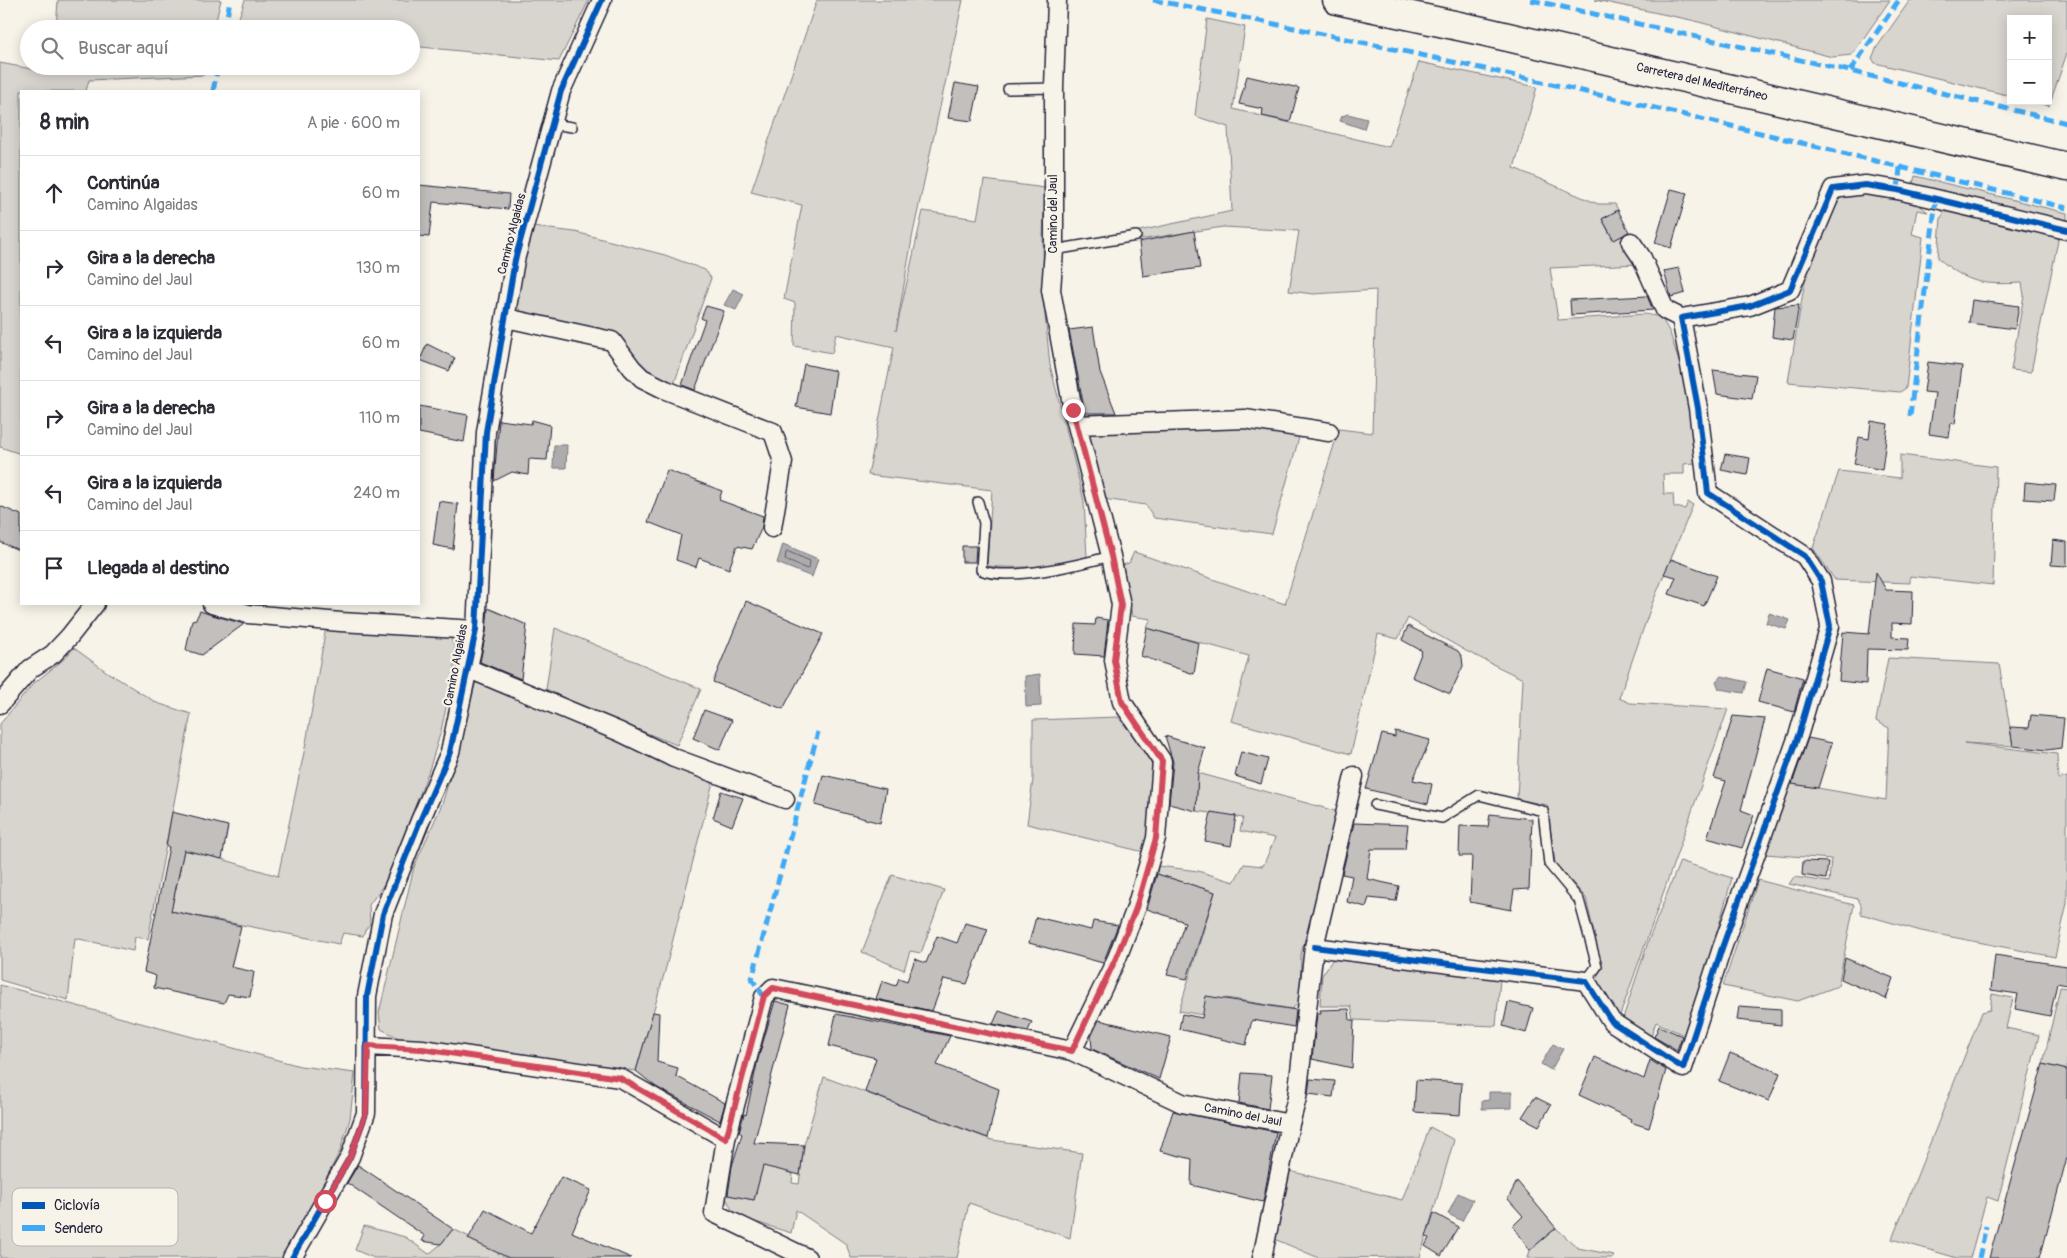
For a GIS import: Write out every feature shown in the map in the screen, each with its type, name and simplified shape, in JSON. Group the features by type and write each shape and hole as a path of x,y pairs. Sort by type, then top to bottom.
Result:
{"highway":[{"name":"Carretera del Mediterráneo","path":"1337,0 1482,31 2067,167"}],"street":[{"name":"Camino Algaidas","path":"292,1258 350,1157 366,1113 367,996 383,914 450,752 476,630 486,432 515,260 561,91 602,0"},
{"name":"Camino del Jaul","path":"1057,0 1052,290 1077,425 1111,556 1121,605 1114,660 1122,702 1162,761 1156,838 1136,908 1116,958 1072,1051"},
{"path":"1631,242 1642,258 1665,310 1681,318 1750,306 1790,290 1833,189 1865,185 1898,190 2067,230"},
{"path":"506,318 612,340 632,368 642,378 666,390 773,432 783,462 772,528"},
{"path":"1314,947 1586,981 1612,1022 1683,1068 1722,948 1800,733 1830,626 1821,581 1805,556 1708,493 1698,408 1681,318"},
{"path":"1077,425 1245,420 1329,432"},
{"path":"0,704 30,669 52,654 69,637 94,605"},
{"path":"216,605 248,614 476,630"},
{"path":"468,668 620,732 674,758 785,799"},
{"path":"1290,1124 1297,1098 1314,947 1354,776"},
{"name":"Camino del Jaul","path":"807,1258 714,1213 726,1139 764,996 773,988 1072,1051 1182,1104 1290,1124 1262,1258"},
{"path":"368,1046 422,1049 620,1078 726,1139"}],"lane":[{"path":"1008,89 1054,88"},
{"path":"552,124 572,127"},
{"path":"1054,250 1136,236"},
{"path":"978,502 984,523 981,570 987,573 1022,573 1075,566 1111,556"},
{"path":"1375,805 1442,818 1478,795 1543,811 1549,864 1579,900 1597,966 1586,981"}],"shaded area":[{"path":"58,0 221,0 216,20 57,20"},
{"path":"245,0 589,0 559,61 420,47 420,20 238,20"},
{"path":"817,0 963,0 913,233 896,331 923,211 977,219 984,180 1045,188 1043,236 1044,305 1050,365 1084,501 1087,557 1063,563 1037,566 987,566 992,490 868,475 894,347 836,334 832,353 794,346 795,303 784,299 802,205 751,192"},
{"path":"1595,0 1890,0 1852,55 1832,57 1691,20"},
{"path":"1910,0 2067,0 2067,53 2052,97 2052,15 2007,15 2007,95 1875,63 1872,58 1877,47"},
{"path":"1207,19 1245,27 1233,109 1389,147 1419,62 1537,87 1514,168 1598,204 1615,204 1618,210 1602,219 1613,240 1622,236 1640,264 1550,268 1558,320 1645,314 1661,317 1670,333 1689,394 1695,463 1684,464 1684,474 1663,474 1664,494 1673,494 1674,507 1685,509 1688,502 1693,505 1652,604 1619,698 1630,703 1728,709 1618,1021 1594,980 1602,969 1586,898 1555,863 1547,805 1517,799 1523,679 1466,651 1408,618 1398,639 1378,634 1351,754 1231,721 1249,656 1147,628 1151,619 1132,616 1123,565 1129,563 1134,552 1285,604 1339,429 1372,433 1376,290 1314,294 1289,291 1299,231 1223,227 1138,240 1139,231 1232,211 1228,127 1195,116"},
{"path":"0,63 20,67 20,75 204,75 89,80 86,90 20,90 20,454 0,447"},
{"path":"1915,176 2067,213 2067,224 1912,188"},
{"path":"1868,191 1918,204 1928,212 1917,210 1912,234 1923,237 1906,388 1900,392 1788,382 1805,280 1822,227 1836,200 1847,194"},
{"path":"1946,209 2059,236 2031,372 2011,370 2024,295 2022,283 1997,284 1977,281 1958,273 1938,258 1941,218"},
{"path":"533,227 575,232 665,255 705,270 711,278 673,387 646,374 626,346 535,318 520,311 514,299"},
{"path":"1240,426 1300,434 1272,534 1154,518 1146,505 1103,499 1083,430"},
{"path":"1900,455 1996,467 1993,585 1910,576 1910,583 1835,580 1813,548 1839,471 1900,478"},
{"path":"326,627 450,637 455,648 454,670 441,731 429,770 387,880 369,905 370,924 363,936 343,933 339,944 171,911 184,850 278,876 306,743"},
{"path":"555,628 701,689 677,745 588,710 546,689"},
{"path":"74,648 107,672 157,703 191,714 148,939 135,937 133,951 75,938 68,1000 0,980 0,724 33,684 64,659"},
{"path":"1888,658 1999,664 2013,746 1964,743 2057,754 2058,779 2067,777 2067,903 2055,957 1921,931 1861,914 1861,905 1858,899 1789,884 1794,877 1829,882 1831,859 1765,854 1789,783 1886,800 1889,728 1876,721"},
{"path":"477,677 713,782 665,971 636,1071 403,1040 381,1029 379,1013 414,867 442,804 461,741"},
{"path":"1118,717 1138,742 1153,768 1155,780 1154,804 1144,852 1027,824 1033,779 1033,720"},
{"path":"1198,773 1339,812 1301,954 1300,1001 1292,1009 1226,998 1203,1015 1179,1011 1215,892 1157,874 1158,866 1198,871 1234,882 1244,864 1263,866 1275,838 1240,831 1243,818 1196,811"},
{"path":"1680,861 1732,878 1688,1037 1656,1022 1650,1039 1621,1024 1649,939"},
{"path":"892,875 944,890 921,953 910,951 904,970 862,952"},
{"path":"1758,880 1854,905 1838,986 1798,1001 1723,986"},
{"path":"1359,957 1500,979 1496,1026 1354,1020 1351,1006 1320,1006 1322,975 1333,959"},
{"path":"0,985 300,1066 355,1073 350,1119 340,1151 285,1258 0,1258"},
{"path":"2060,987 2067,988 2067,1070 2043,1064"},
{"path":"1992,994 2013,998 2006,1028 2039,1035 1998,1201 1987,1197 1970,1258 1957,1258 1892,1239 1982,1012 1990,1010"},
{"path":"824,1077 992,1140 1082,1153 1070,1238 969,1203 957,1258 851,1258 846,1244 796,1210 791,1233 746,1219 733,1212 724,1194 754,1200 768,1144 785,1171 793,1174 792,1183 799,1184 804,1145"},
{"path":"1430,1127 1454,1140 1420,1257 1319,1258 1272,1238 1282,1193 1290,1171 1402,1200"},
{"path":"364,1226 405,1237 429,1254 441,1244 453,1229 513,1258 374,1258 355,1250"},
{"path":"1556,1228 1578,1248 1614,1255 1613,1258 1528,1258 1530,1250"}],"water":[{"path":"1348,114 1367,119 1364,129 1340,121 1342,116"},
{"path":"733,289 744,294 736,310 724,305"},
{"path":"554,445 567,445 566,468 553,468"},
{"path":"783,544 818,559 812,577 777,563"},
{"path":"1769,613 1790,620 1786,629 1766,623"},
{"path":"1040,674 1041,706 1026,707 1025,676"},
{"path":"1722,676 1747,682 1744,693 1719,689 1716,681"},
{"path":"1553,1044 1563,1049 1551,1070 1541,1064"},
{"path":"1489,1092 1512,1092 1512,1108 1482,1109 1482,1101 1489,1100"},
{"path":"1458,1193 1473,1200 1462,1221 1448,1214"}],"building":[{"path":"1247,76 1299,88 1290,122 1262,116 1263,109 1239,104"},
{"path":"955,83 979,87 972,121 948,118"},
{"path":"420,185 509,194 508,209 433,202 429,237 420,236"},
{"path":"1671,189 1687,193 1671,248 1655,243"},
{"path":"1618,210 1629,232 1614,240 1602,219"},
{"path":"1194,231 1200,268 1143,276 1139,242"},
{"path":"1679,268 1685,293 1671,297 1664,271"},
{"path":"1647,296 1653,310 1571,315 1570,300"},
{"path":"1972,300 2019,306 2015,329 1969,323"},
{"path":"1799,305 1793,340 1772,337 1775,307"},
{"path":"706,306 724,311 695,390 682,385 705,320 701,318"},
{"path":"1093,327 1100,372 1116,413 1085,413 1069,330"},
{"path":"427,344 455,358 449,371 420,360"},
{"path":"1928,362 1962,366 1955,424 1951,423 1949,437 1929,434 1935,393 1924,392"},
{"path":"804,364 836,371 830,413 796,407"},
{"path":"1713,370 1756,375 1752,399 1717,394"},
{"path":"420,406 468,415 464,442 420,433"},
{"path":"499,420 531,424 532,420 550,425 547,460 529,459 528,475 512,472 494,481"},
{"path":"1871,421 1888,424 1882,470 1854,464 1859,437 1869,439"},
{"path":"1725,454 1750,458 1747,475 1721,470"},
{"path":"667,470 722,491 719,500 763,516 762,527 752,549 737,546 729,569 699,558 696,567 676,560 681,535 648,522"},
{"path":"2025,482 2056,485 2054,501 2024,499"},
{"path":"439,501 458,504 453,549 433,545"},
{"path":"0,506 20,515 20,551 0,542"},
{"path":"2053,540 2067,542 2067,566 2051,565"},
{"path":"962,546 976,546 975,562 962,562"},
{"path":"1671,559 1717,576 1704,606 1669,594 1676,577 1664,574"},
{"path":"1876,572 1886,590 1913,591 1912,624 1892,623 1892,637 1909,638 1908,650 1867,649 1866,684 1839,681 1843,632 1869,634"},
{"path":"746,601 823,634 783,709 713,682"},
{"path":"488,608 527,625 521,679 480,662 486,632"},
{"path":"200,611 244,624 202,655 186,650 192,620 196,619"},
{"path":"1096,618 1108,620 1104,656 1075,654 1076,624 1095,625"},
{"path":"1408,626 1458,651 1462,657 1463,666 1450,694 1412,677 1422,651 1402,640"},
{"path":"1147,628 1199,643 1194,674 1141,656"},
{"path":"1767,668 1803,678 1794,712 1758,702"},
{"path":"704,710 732,720 720,750 693,738"},
{"path":"2031,715 2064,718 2061,748 2047,750 2013,746 2010,727 2029,728"},
{"path":"1733,716 1765,719 1741,810 1754,815 1742,848 1707,838 1726,781 1714,778"},
{"path":"1395,731 1430,740 1413,780 1432,784 1428,804 1366,789 1382,734 1395,737"},
{"path":"1165,736 1205,748 1198,773 1196,811 1169,804 1173,762"},
{"path":"1808,738 1832,743 1818,788 1792,784"},
{"path":"1241,752 1268,759 1261,784 1235,776"},
{"path":"823,775 886,789 880,823 815,805"},
{"path":"721,791 743,798 732,826 713,818"},
{"path":"172,812 228,826 222,859 184,850 171,911 241,926 231,967 254,972 250,997 228,994 224,1003 154,988 156,976 144,972 169,847 166,846"},
{"path":"1211,812 1236,816 1231,846 1205,841"},
{"path":"1490,814 1532,819 1529,889 1514,890 1511,910 1470,902 1472,856 1459,856 1460,826 1488,827"},
{"path":"1354,823 1408,825 1405,849 1371,849 1367,879 1399,886 1396,901 1369,898 1366,907 1347,902 1352,876 1342,874"},
{"path":"1803,861 1828,862 1826,879 1802,875"},
{"path":"1157,874 1215,892 1187,979 1167,975 1185,922 1147,909"},
{"path":"1036,917 1091,930 1093,921 1118,925 1103,963 1029,943"},
{"path":"965,923 988,929 967,984 944,979 932,1011 876,999 882,981 896,986 899,978 907,981 915,959 926,963 937,936 957,943"},
{"path":"1995,955 2067,966 2067,985 2057,983 2050,1016 2015,1009 2018,994 1991,990"},
{"path":"1845,958 1893,978 1886,999 1841,979"},
{"path":"1206,996 1296,1010 1294,1027 1252,1020 1246,1045 1179,1029 1182,1014 1202,1018"},
{"path":"775,1001 790,1005 754,1143 804,1145 800,1175 763,1166 754,1200 728,1195 732,1166 742,1134 739,1132 744,1114 746,1115 758,1059"},
{"path":"1508,1002 1533,1008 1526,1033 1503,1026"},
{"path":"1739,1006 1781,1009 1781,1025 1737,1020"},
{"path":"1349,1009 1350,1020 1354,1020 1352,1068 1312,1059 1317,1014 1321,1014 1320,1010"},
{"path":"999,1011 1032,1022 1028,1031 993,1024"},
{"path":"653,1012 659,1013 657,1062 678,1068 676,1076 725,1103 720,1121 656,1087 636,1071"},
{"path":"836,1014 950,1036 937,1065 999,1089 988,1138 865,1092 876,1058 829,1046"},
{"path":"1099,1020 1171,1037 1159,1079 1092,1049 1091,1037"},
{"path":"1659,1026 1682,1036 1677,1050 1654,1037"},
{"path":"1730,1053 1780,1073 1769,1101 1719,1081"},
{"path":"1595,1057 1644,1079 1650,1060 1666,1070 1649,1128 1630,1122 1631,1119 1579,1095"},
{"path":"2043,1064 2067,1070 2067,1157 2040,1258 1989,1258"},
{"path":"1242,1073 1272,1075 1268,1109 1239,1103"},
{"path":"1310,1079 1335,1081 1333,1097 1308,1094"},
{"path":"1416,1080 1462,1083 1460,1115 1414,1112"},
{"path":"1535,1097 1551,1105 1539,1126 1522,1117"},
{"path":"1173,1111 1276,1132 1263,1202 1191,1185 1192,1159 1160,1151"},
{"path":"358,1165 453,1229 441,1244 422,1241 425,1236 347,1183"},
{"path":"561,1177 591,1190 572,1232 631,1258 509,1258 468,1239 485,1209 531,1233"},
{"path":"1517,1181 1556,1228 1530,1250 1513,1226 1523,1216 1508,1199"},
{"path":"1434,1213 1459,1227 1441,1256 1425,1246 1429,1238 1426,1237"}],"marked path":[{"path":"227,20 230,0"},
{"path":"1153,0 1247,18 1528,79 1900,167 1898,190"},
{"path":"1531,0 1850,71 2067,123"},
{"path":"1850,71 1899,0"},
{"path":"213,90 216,75"},
{"path":"1900,167 2067,208"},
{"path":"1910,416 1936,199"},
{"path":"764,997 752,979 818,732"},
{"path":"1979,1258 1986,1226"}],"cycle path":[{"path":"292,1258 350,1157 366,1113 367,996 383,914 450,752 476,630 486,432 515,260 561,91 602,0"},
{"path":"1314,947 1586,981 1612,1022 1683,1068 1722,948 1799,733 1830,626 1821,581 1805,556 1708,493 1698,408 1681,318 1750,306 1790,290 1833,189 1865,185 1898,190 2067,230"}],"route":[{"path":"325,1201 350,1157 366,1113 368,1046 422,1049 620,1078 726,1139 764,996 773,988 1072,1051 1116,958 1136,908 1156,838 1162,761 1122,702 1114,660 1121,605 1111,556 1073,410"}]}
